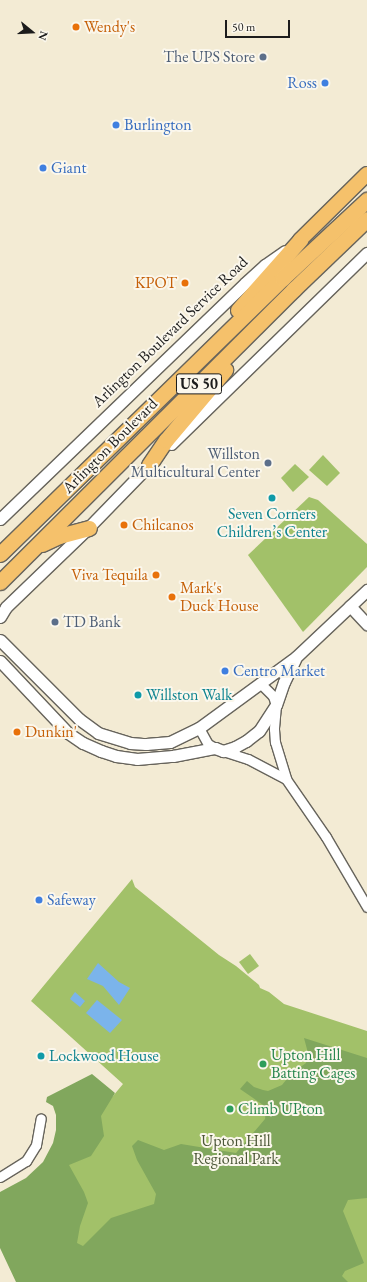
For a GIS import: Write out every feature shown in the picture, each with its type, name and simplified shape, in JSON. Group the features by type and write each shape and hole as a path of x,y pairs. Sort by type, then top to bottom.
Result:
{"highway":[{"name":"Arlington Boulevard","path":"0,554 180,377 367,200"},
{"name":"Arlington Boulevard","path":"0,582 294,289 365,221"},
{"path":"180,377 255,289 300,240"},
{"path":"149,465 166,440 294,289"},
{"path":"37,546 59,536 89,528"}],"main road":[{"name":"Arlington Boulevard Service Road","path":"300,240 367,174"}],"street":[{"name":"Arlington Boulevard Service Road","path":"0,519 265,264 300,240"},
{"path":"0,617 6,607 89,528 149,465 367,253"},
{"path":"0,640 79,719 98,733 121,741 146,744 170,742 199,728 296,657 367,590"},
{"path":"350,606 367,624"},
{"path":"0,661 68,732 92,748 116,756 137,759 173,756 235,747 259,731 276,705 284,682 296,657"},
{"path":"261,684 273,696 276,705 274,729 275,742 286,779 326,837 367,907"},
{"path":"199,728 208,744 248,759 286,779"},
{"path":"0,1177 26,1161 36,1145 41,1118"}],"green space":[{"path":"323,455 340,473 327,486 309,470"},
{"path":"295,464 309,477 293,492 281,478"},
{"path":"309,497 318,500 367,544 367,567 303,632 248,555"},
{"name":"Upton Hill Regional Park","path":"132,879 135,887 219,955 236,966 259,985 260,988 269,992 284,1004 367,1031 367,1282 20,1282 0,1231 123,1084 31,1001"},
{"path":"250,954 259,966 248,974 239,962"},
{"path":"304,1038 367,1058 367,1198 348,1200 343,1211 364,1263 345,1271 342,1276 348,1282 16,1282 0,1248 0,1192 26,1178 43,1162 53,1143 56,1130 56,1115 53,1106 46,1102 47,1097 92,1074 115,1093 101,1116 104,1136 91,1156 69,1165 84,1192 88,1203 80,1226 77,1243 83,1246 111,1218 154,1204 156,1194 137,1160 132,1146 138,1140 164,1150 181,1144 236,1153 265,1119 266,1107 240,1089 247,1081 254,1087 268,1091 282,1085 291,1074 306,1063 308,1053"}],"water":[{"path":"98,963 119,982 130,988 119,1005 103,986 87,979"},
{"path":"75,992 85,1001 80,1007 70,999"},
{"path":"97,1000 122,1020 110,1033 86,1013"}],"place":[{"name":"Wendy's","path":"76,27"},
{"name":"The UPS Store","path":"263,57"},
{"name":"Ross","path":"325,83"},
{"name":"Burlington","path":"116,125"},
{"name":"Giant","path":"43,168"},
{"name":"KPOT","path":"185,283"},
{"name":"Willston Multicultural Center","path":"268,463"},
{"name":"Seven Corners Children’s Center","path":"272,498"},
{"name":"Chilcanos","path":"124,525"},
{"name":"Viva Tequila","path":"156,575"},
{"name":"Mark's Duck House","path":"172,597"},
{"name":"TD Bank","path":"55,622"},
{"name":"Centro Market","path":"225,671"},
{"name":"Willston Walk","path":"138,695"},
{"name":"Dunkin'","path":"17,732"},
{"name":"Safeway","path":"39,900"},
{"name":"Lockwood House","path":"41,1056"},
{"name":"Upton Hill Batting Cages","path":"263,1064"},
{"name":"Climb UPton","path":"230,1109"}]}
